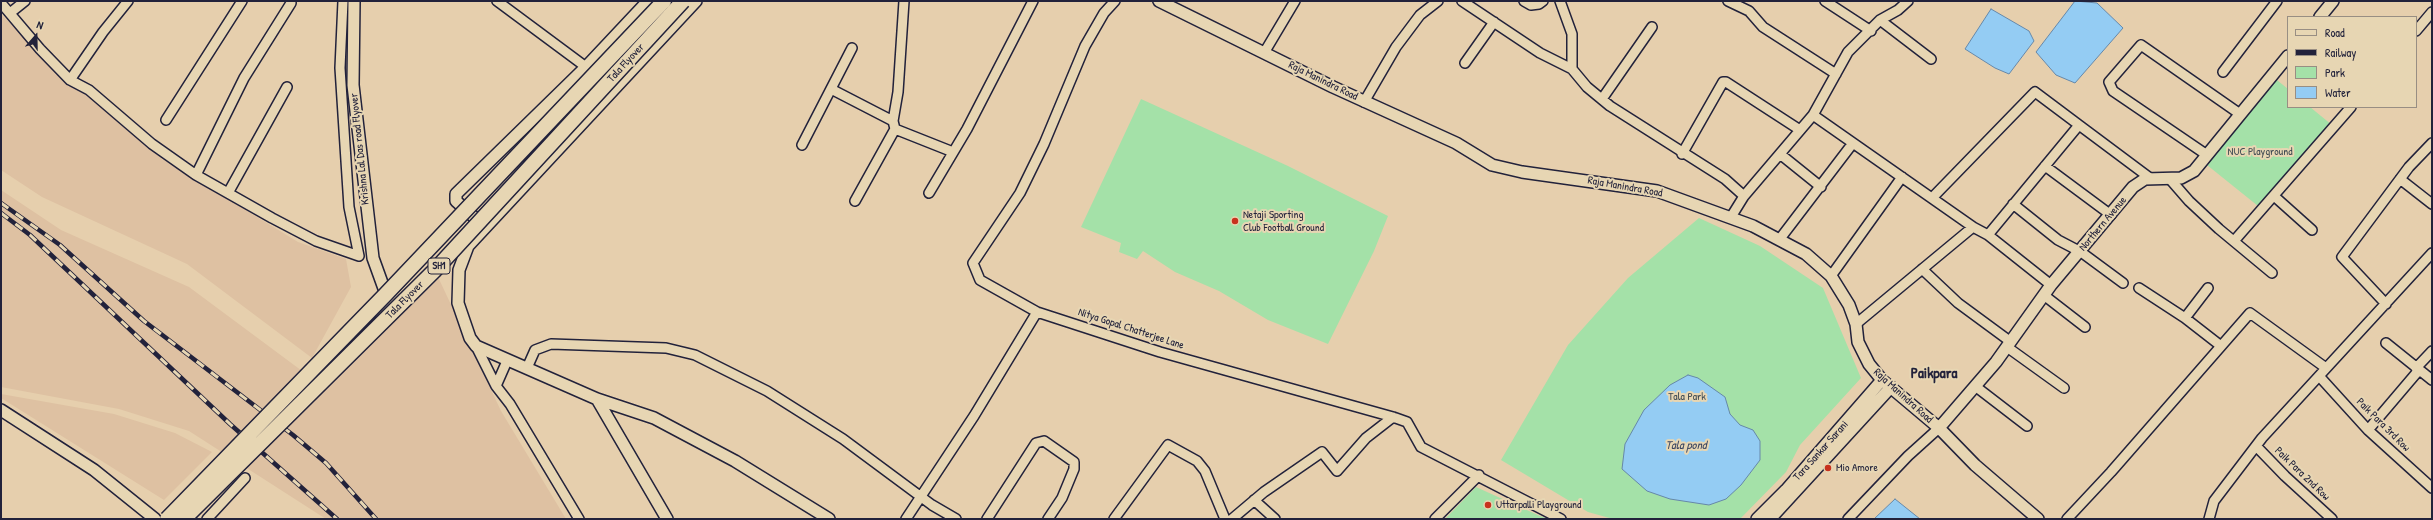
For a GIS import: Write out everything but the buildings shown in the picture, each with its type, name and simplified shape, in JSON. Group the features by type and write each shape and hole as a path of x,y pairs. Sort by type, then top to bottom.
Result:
{"main road":[{"name":"Tala Flyover","path":"167,519 386,294 664,1"},
{"name":"Tala Flyover","path":"184,519 434,271 683,1"}],"street":[{"path":"10,13 25,1"},
{"path":"70,80 103,32 128,1"},
{"path":"166,120 242,1"},
{"path":"1,3 40,49 70,80 89,90 152,144 196,175 316,241 359,256 349,208 341,75 343,1"},
{"name":"Krishna Lal Das road Flyover","path":"354,1 355,101 373,258 386,294"},
{"path":"497,1 586,67"},
{"path":"485,228 456,201 456,194 586,67 648,1"},
{"path":"579,519 510,404 496,386 476,346 470,338 458,303 459,270 468,246 696,1"},
{"path":"855,201 894,125 898,92 904,1"},
{"path":"929,193 954,152 1033,1"},
{"name":"Nitya Gopal Chatterjee Lane","path":"1115,1 1104,13 1085,46 1044,144 1020,193 973,263 980,280 1037,312 1160,352 1407,422 1421,447 1444,460 1479,475 1561,519"},
{"name":"Raja Manindra Road","path":"1159,1 1364,102 1456,143 1492,165 1522,172 1657,191 1731,217 1806,254 1831,276 1849,305 1856,324 1858,342 1869,364 1886,384 1939,428 1975,465 2038,519"},
{"path":"1264,53 1295,1"},
{"path":"1364,102 1396,47 1420,15 1438,1"},
{"path":"1462,1 1540,53 1572,69 1587,87 1602,99 1682,154 1725,179 1744,196"},
{"path":"1524,1 1531,5 1539,4 1543,1"},
{"path":"1560,1 1572,34 1572,69"},
{"path":"1728,1 1749,11 1763,27 1836,74"},
{"path":"1825,1 1871,31"},
{"path":"1731,217 1744,196 1813,115 1848,52 1871,31 1880,20 1898,10 1908,1"},
{"path":"2223,72 2277,1"},
{"path":"2321,16 2333,1"},
{"path":"196,175 244,78 291,3"},
{"path":"2417,30 2432,12"},
{"path":"1880,20 1932,59"},
{"path":"1465,63 1494,22"},
{"path":"1602,99 1652,27"},
{"path":"2207,155 2113,91 2109,82 2142,45 2240,114"},
{"path":"802,145 852,48"},
{"name":"Northern Avenue","path":"1939,428 2009,344 2045,296 2051,285 2081,252 2133,187 2150,178 2182,178 2194,171 2287,57"},
{"path":"1682,154 1723,82 1726,82 1800,130"},
{"path":"228,193 287,87"},
{"path":"831,89 894,125 954,152"},
{"path":"1932,198 2035,92 2150,178"},
{"path":"2234,241 2350,108"},
{"path":"1813,115 1973,227 1988,235 2051,285"},
{"path":"1988,235 2079,125"},
{"path":"1779,240 1821,187 1853,143"},
{"path":"2386,304 2342,257 2400,179 2432,143"},
{"path":"1780,154 1821,187"},
{"path":"2045,166 2110,215"},
{"path":"1831,276 1902,177"},
{"path":"2169,178 2189,201 2272,273"},
{"path":"2400,179 2432,204"},
{"path":"2274,196 2312,230"},
{"path":"2013,204 2058,240 2081,252 2123,283"},
{"path":"1856,324 1973,227"},
{"path":"2209,519 2214,501 2256,446 2432,253"},
{"path":"1922,269 1958,302 2064,388"},
{"path":"2138,288 2185,318 2221,346"},
{"path":"2185,318 2208,288"},
{"path":"2045,296 2085,327"},
{"path":"906,519 1037,312"},
{"path":"2067,519 2116,466 2250,314 2326,368"},
{"path":"2386,343 2432,380"},
{"path":"527,368 535,350 551,344 666,348 695,355 766,391 843,439 921,497 956,519"},
{"path":"476,346 507,361 527,368 597,399 654,418 736,461 829,519"},
{"path":"2368,430 2432,350"},
{"path":"496,386 507,361"},
{"name":"Paik Para 3rd Row","path":"2319,376 2368,430 2431,485"},
{"path":"1770,519 1886,384"},
{"name":"Tara Sankar Sarani","path":"1757,519 1886,384"},
{"path":"1975,386 2027,426"},
{"path":"597,399 667,519"},
{"path":"1,410 94,470 152,518"},
{"path":"1232,519 1254,500 1322,452 1337,471 1366,438 1393,417"},
{"path":"1848,519 1908,456 1939,428"},
{"path":"987,519 1036,443 1044,441 1074,462 1074,469 1062,498 1048,519"},
{"path":"1114,519 1168,445 1197,461 1205,471 1225,519"},
{"name":"Paik Para 2nd Row","path":"2256,446 2285,476 2332,519"},
{"path":"1435,519 1479,475"},
{"path":"207,519 245,478"},
{"path":"1254,500 1275,519"}],"shaded area":[{"path":"1,14 54,68 162,159 298,242 346,259 351,287 312,358 187,264 42,197 1,170"},
{"path":"1,190 61,230 189,287 325,388 438,277 501,411 566,519 326,519 189,431 119,409 1,387"},
{"path":"1,394 114,414 175,433 212,452 164,500 1,398"}],"green space":[{"name":"NUC Playground","path":"2272,76 2287,88 2287,108 2311,108 2332,125 2263,210 2202,161"},
{"name":"Netaji Sporting Club Football Ground","path":"1141,99 1288,166 1388,216 1374,251 1328,344 1268,320 1219,291 1175,272 1143,251 1137,259 1119,252 1121,243 1081,227"},
{"name":"Tala Park","path":"1699,218 1760,246 1823,288 1861,378 1800,445 1786,472 1740,519 1613,519 1588,512 1501,460 1568,345 1628,278"},
{"name":"Uttarpalli Playground","path":"1476,487 1540,516 1549,519 1445,519"}],"water":[{"path":"2075,1 2097,3 2123,28 2075,83 2056,75 2036,52"},
{"path":"1991,9 2029,31 2034,41 2009,74 1995,68 1965,49"},
{"name":"Tala pond","path":"1688,375 1698,378 1725,397 1730,414 1740,425 1753,430 1760,441 1760,460 1741,485 1726,499 1709,505 1670,499 1647,491 1622,469 1625,444 1644,410 1670,385"},
{"path":"1895,499 1920,519 1874,519"}],"railway":[{"path":"1,203 60,245 144,321 293,435 326,463 376,519"},
{"path":"1,213 30,235 230,424 337,519"}],"place":[{"name":"Netaji Sporting Club Football Ground","path":"1235,221"},
{"name":"Mio Amore","path":"1828,468"},
{"name":"Uttarpalli Playground","path":"1488,505"}],"district":[{"name":"Paikpara","path":"1934,374"}]}
